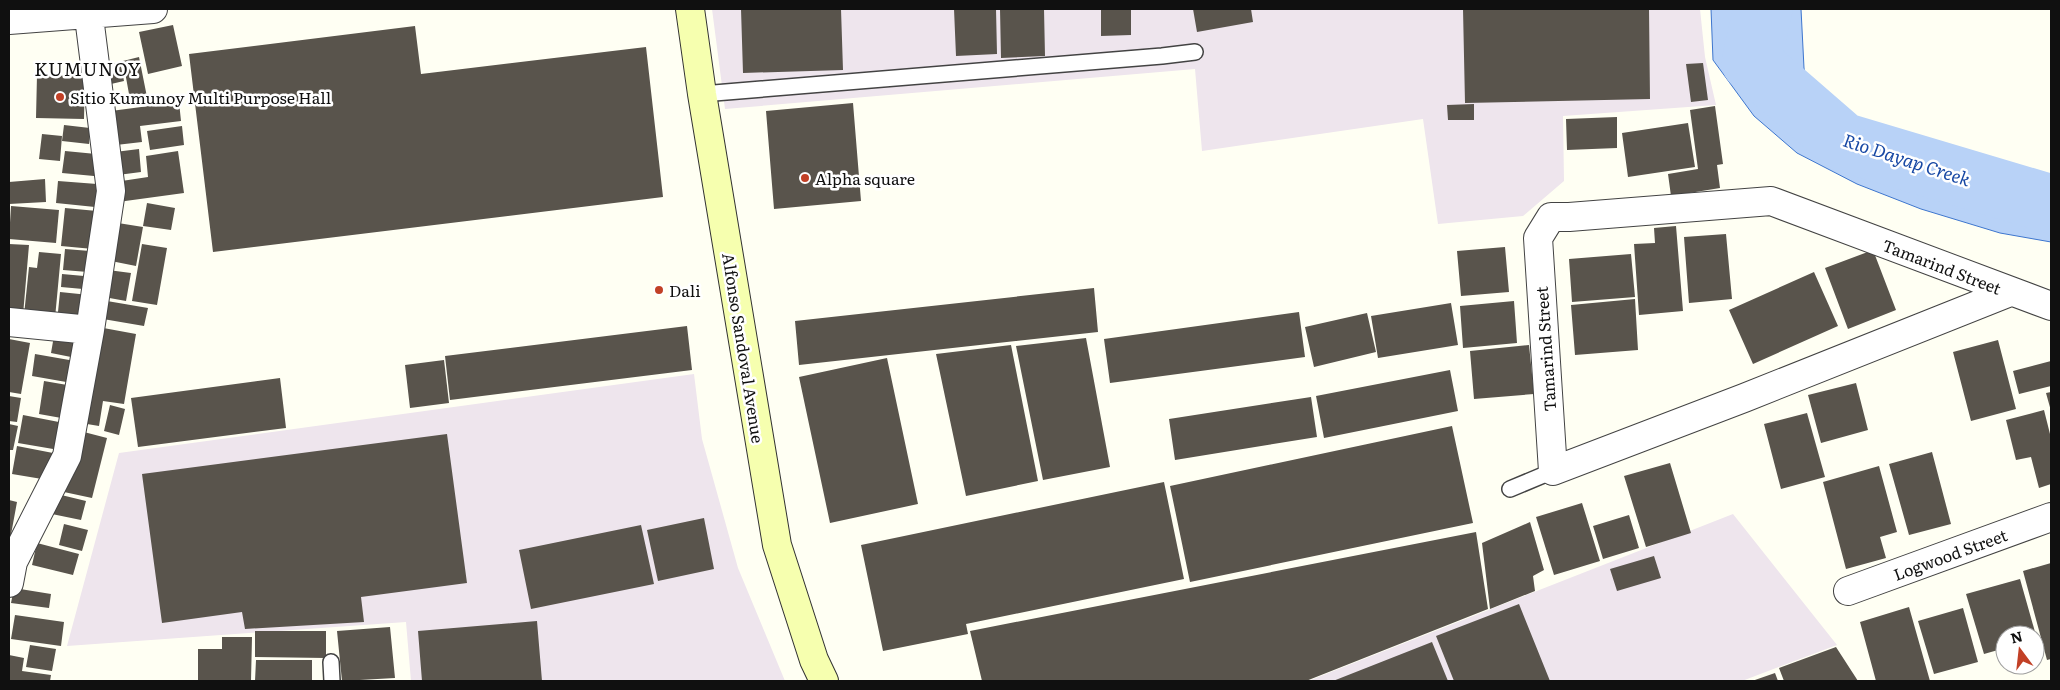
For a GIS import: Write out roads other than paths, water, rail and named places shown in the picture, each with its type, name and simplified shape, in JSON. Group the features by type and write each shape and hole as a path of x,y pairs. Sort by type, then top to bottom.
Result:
{"main road":[{"name":"Alfonso Sandoval Avenue","path":"690,9 702,94 777,545 814,660 824,681"}],"street":[{"path":"9,20 88,11 153,9"},
{"path":"9,583 13,562 68,456 90,330 111,191 88,11"},
{"name":"Tamarind Street","path":"2010,292 1744,398 1553,470 1538,238 1551,217 1771,202 2051,306"},
{"path":"9,322 90,330"},
{"name":"Logwood Street","path":"1848,592 2051,517"}],"lane":[{"path":"702,94 1195,52"},
{"path":"1510,489 1553,470"},
{"path":"331,662 332,681"}],"water":[{"path":"1711,9 1801,9 1804,68 1809,105 1843,142 1897,172 1953,192 2051,213 2051,242 2000,233 1921,209 1857,184 1797,153 1754,116 1713,60"}],"waterway":[{"name":"Rio Dayap Creek","path":"1763,9 1751,62 1843,142 2051,204"}],"place":[{"name":"Sitio Kumunoy Multi Purpose Hall","path":"60,97"},
{"name":"Alpha square","path":"805,178"},
{"name":"Dali","path":"659,290"}],"district":[{"name":"KUMUNOY","path":"88,68"}]}
